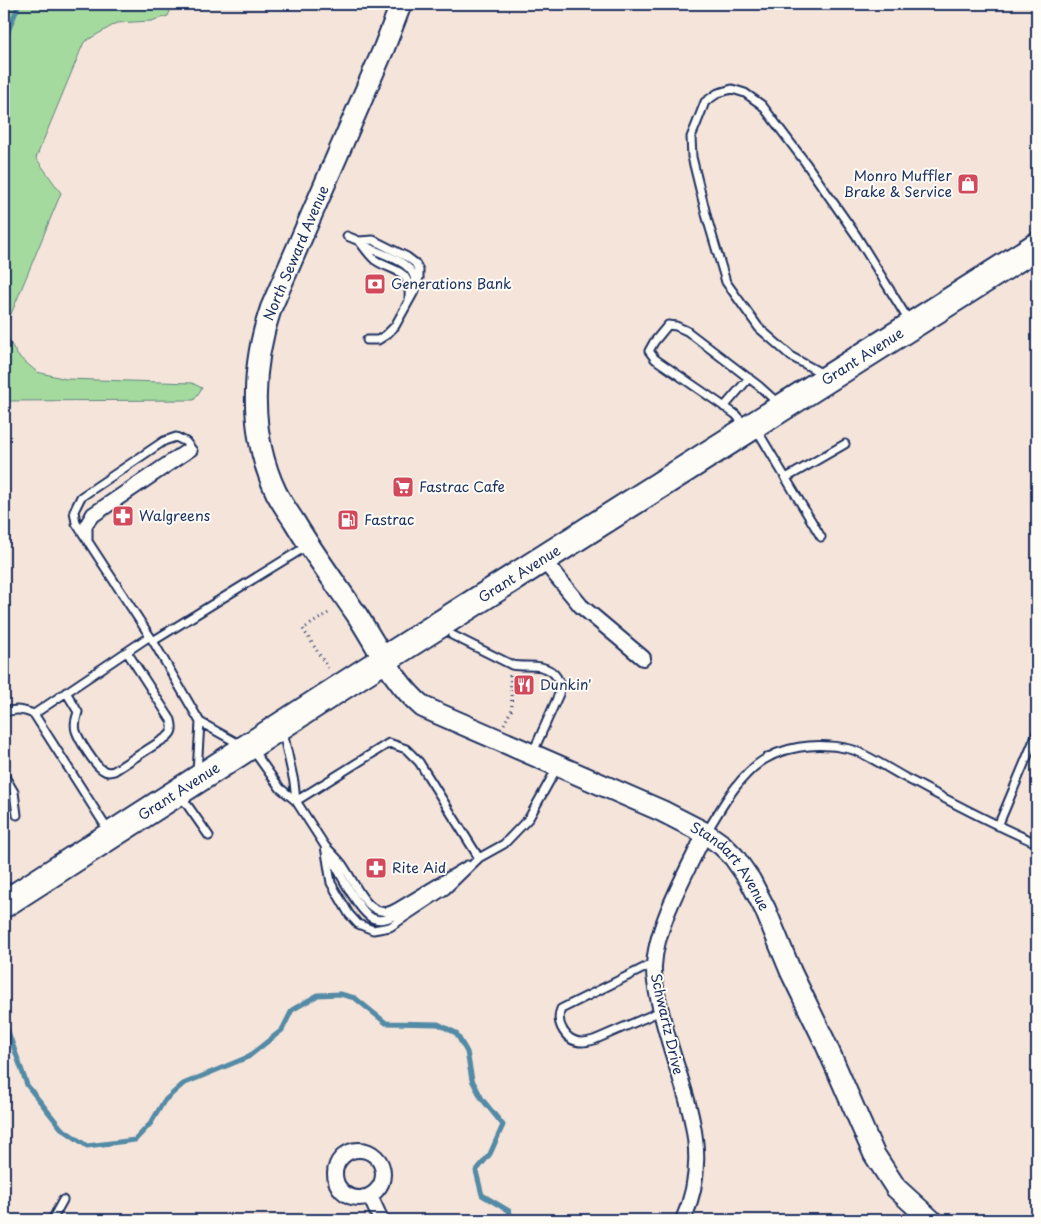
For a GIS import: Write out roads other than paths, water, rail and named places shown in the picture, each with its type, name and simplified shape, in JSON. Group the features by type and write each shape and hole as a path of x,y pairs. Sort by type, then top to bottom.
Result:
{"highway":[{"name":"Grant Avenue","path":"4,904 248,746 1037,246"}],"street":[{"name":"North Seward Avenue","path":"384,661 370,635 309,545 277,493 268,471 258,428 256,372 265,327 271,308 384,48 401,4"},
{"path":"543,560 581,606 643,658"},
{"name":"Standart Avenue","path":"384,661 402,688 423,707 662,811 705,833 722,845 734,857 762,902 791,972 824,1040 874,1154 883,1170 903,1194 931,1220"},
{"name":"Schwartz Drive","path":"683,1220 693,1192 697,1172 696,1137 661,1011 654,963 668,911 705,833"},
{"path":"370,1196 381,1220"}],"lane":[{"path":"829,378 792,357 759,328 726,282 707,218 692,157 691,137 705,102 718,93 732,89 745,93 762,106 805,162 856,235 912,326"},
{"path":"346,236 359,242 374,259 401,272 410,289 409,301"},
{"path":"359,242 373,240 416,262 419,270 419,278 415,290 395,326 378,340 367,340"},
{"path":"783,408 749,378 687,331 668,325 654,342 650,351 655,359 752,427 786,478 821,537"},
{"path":"724,407 749,378"},
{"path":"86,539 88,526 93,519 191,448 176,437 164,441 81,497 74,511 76,523 86,539 151,639 200,722 248,746 280,788 296,801 325,846 358,904 372,918 390,918 466,871"},
{"path":"786,478 845,444"},
{"path":"34,714 127,652 309,545"},
{"path":"452,635 512,665 541,667 558,678 561,686 559,694 532,755"},
{"path":"66,692 78,712 75,722 76,732 97,765 108,773 167,738 173,727 171,720 127,652"},
{"path":"4,713 12,709 34,714 110,834"},
{"path":"200,722 187,785 209,836"},
{"path":"281,726 294,782 296,801"},
{"path":"998,826 1037,733"},
{"path":"296,801 389,743 406,749 419,762 479,858"},
{"path":"705,833 731,793 754,767 770,757 797,746 823,745 852,749 998,826 1037,843"},
{"path":"325,846 342,864 368,903 374,909 388,912 504,844 529,818 558,766"},
{"path":"4,775 14,792 18,815"},
{"path":"325,846 331,883 349,914 358,924 373,930 390,927 446,890 479,858"},
{"path":"654,963 561,1010 558,1015 567,1036 572,1040 582,1042 594,1040 661,1011"},
{"path":"52,1220 63,1200"}],"waterway":[{"path":"4,41 19,4"},
{"path":"4,1020 27,1085 61,1128 87,1146 135,1140 151,1123 164,1101 183,1084 248,1057 282,1030 292,1010 318,995 340,994 355,998 386,1023 438,1024 456,1033 467,1052 472,1080 482,1099 503,1125 490,1154 476,1171 482,1195 509,1211 513,1220"}],"place":[{"name":"Monro Muffler Brake & Service","path":"968,184"},
{"name":"Generations Bank","path":"375,284"},
{"name":"Fastrac Cafe","path":"403,487"},
{"name":"Walgreens","path":"123,516"},
{"name":"Fastrac","path":"348,520"},
{"name":"Dunkin'","path":"524,685"},
{"name":"Rite Aid","path":"376,868"}]}
